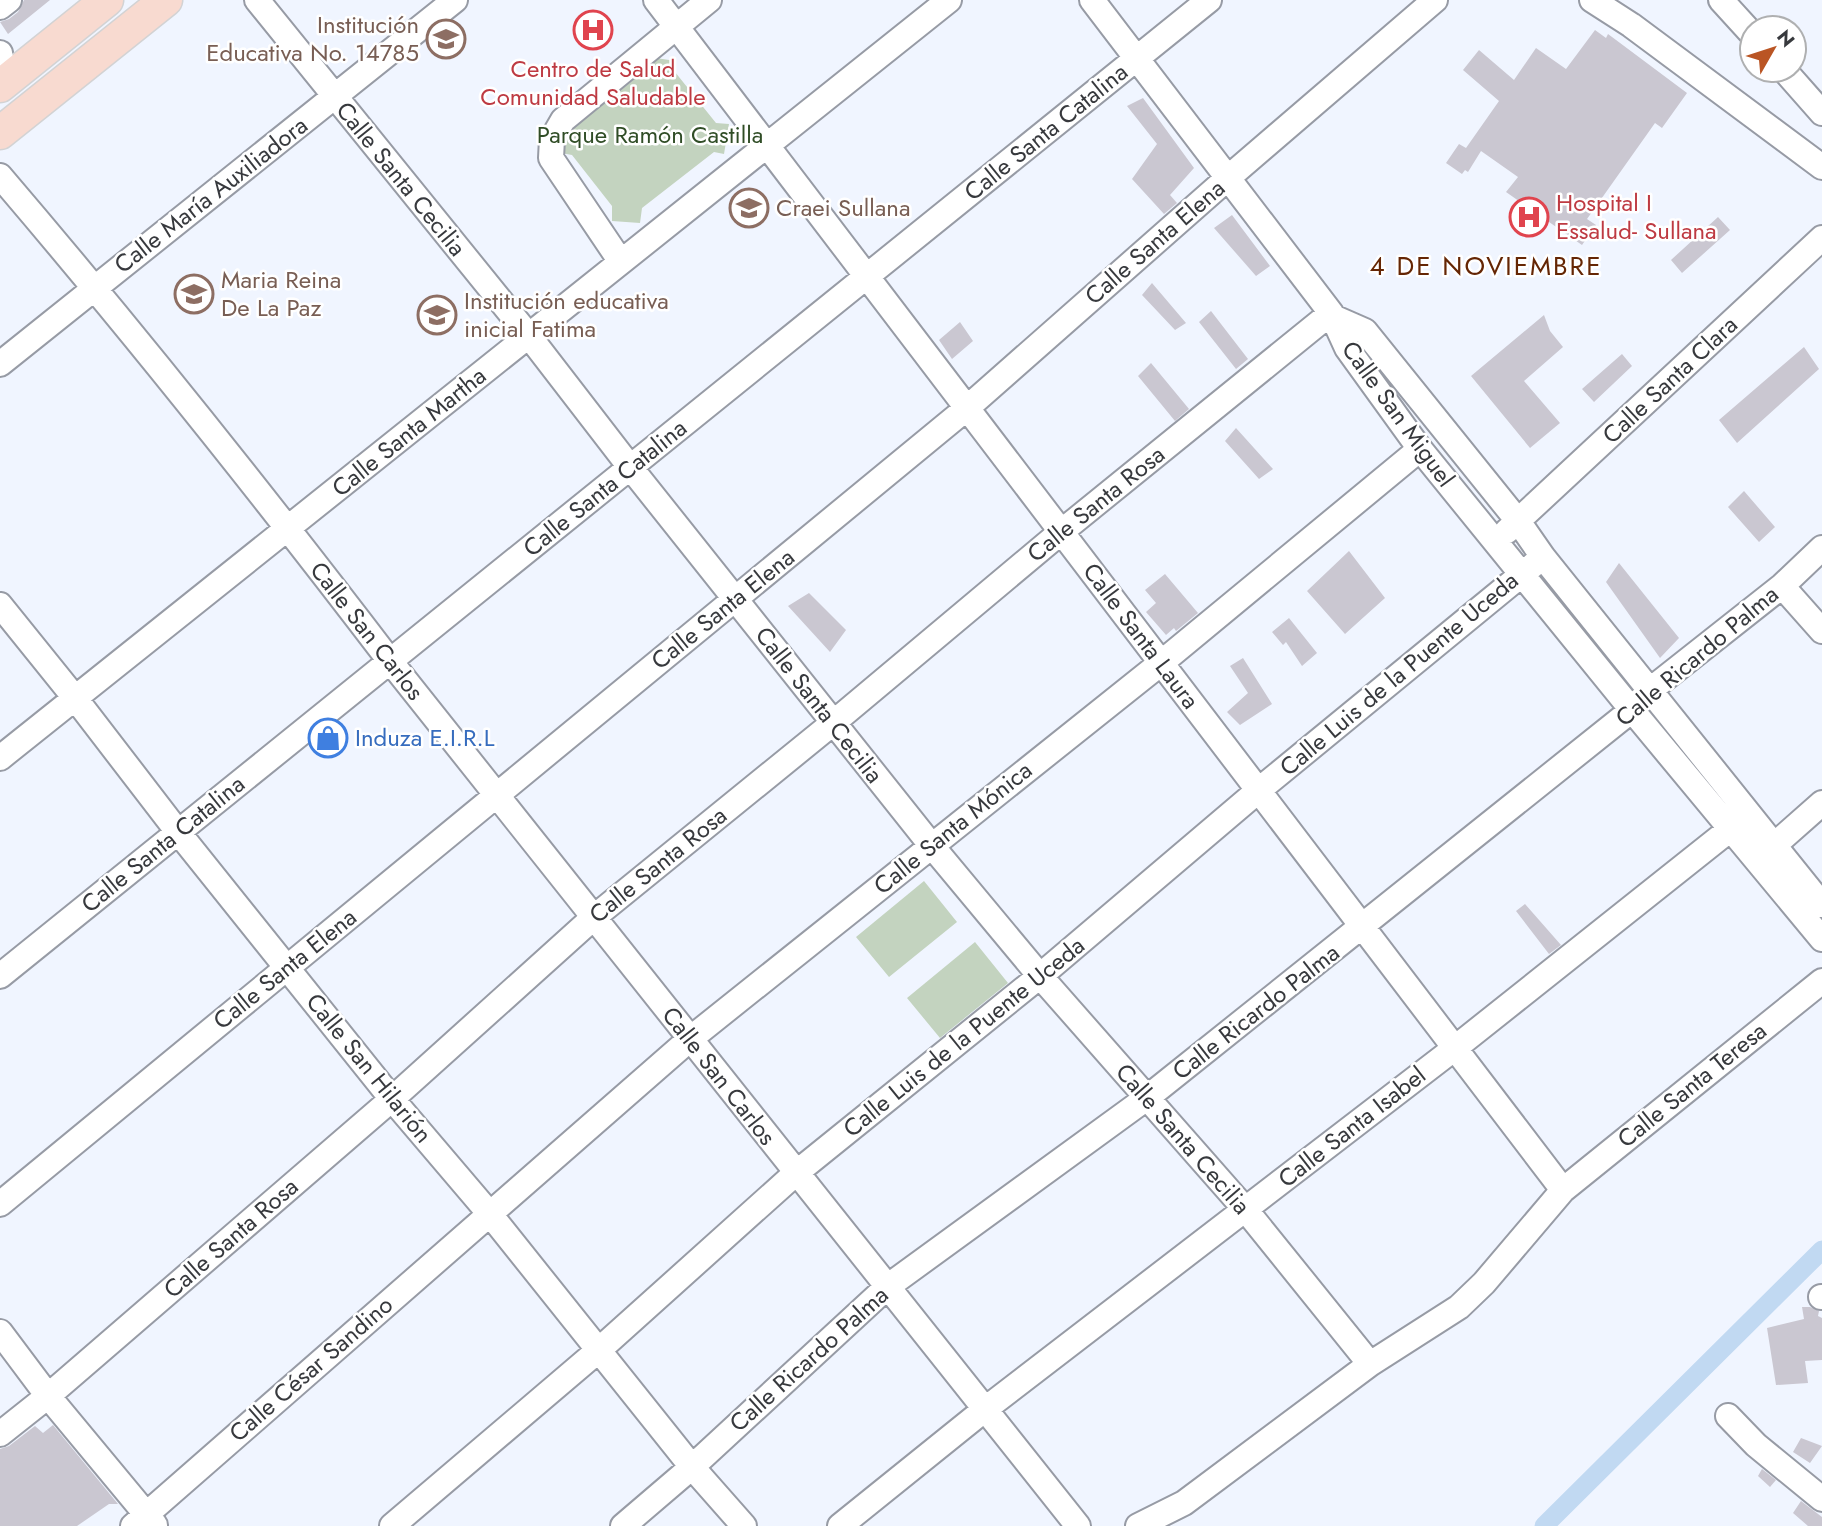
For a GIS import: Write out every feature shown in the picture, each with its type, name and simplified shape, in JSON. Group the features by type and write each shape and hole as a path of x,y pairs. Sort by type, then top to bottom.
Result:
{"main road":[{"path":"0,133 166,0"},
{"path":"2,74 96,3"}],"street":[{"path":"0,7 9,0"},
{"name":"Calle Santa Cecilia","path":"257,0 529,336 931,845 1040,976 1244,1209 1370,1364"},
{"name":"Calle María Auxiliadora","path":"0,364 455,0"},
{"name":"Calle Santa Laura","path":"656,0 1563,1190"},
{"path":"621,262 551,158 552,139 564,120 709,0"},
{"name":"Calle Santa Martha","path":"0,758 949,0"},
{"path":"1092,0 1332,315"},
{"name":"Calle Santa Catalina","path":"0,976 1209,0"},
{"name":"Calle Santa Elena","path":"0,1204 967,408 1435,0"},
{"path":"1592,0 1631,25 1822,167"},
{"path":"1721,0 1738,19"},
{"path":"96,3 115,41"},
{"path":"1796,84 1822,113"},
{"name":"Calle San Carlos","path":"0,176 95,288 288,528 593,918 1078,1526"},
{"name":"Calle Santa Clara","path":"1495,541 1822,238"},
{"name":"Calle San Miguel","path":"1332,315 1347,348 1420,449 1632,710 1740,823"},
{"name":"Calle San Miguel","path":"1332,315 1365,331 1518,521 1543,557 1649,691 1822,939"},
{"name":"Calle Santa Rosa","path":"0,1434 48,1396 393,1099 593,918 833,723 1061,532 1332,315"},
{"name":"Calle Santa Mónica","path":"489,1213 690,1039 1161,663 1420,449"},
{"name":"Calle Ricardo Palma","path":"623,1526 887,1287 1148,1097 1632,710 1649,691 1782,586 1822,548"},
{"name":"Calle Luis de la Puente Uceda","path":"392,1526 600,1349 796,1173 1040,976 1259,790 1543,557"},
{"path":"1782,586 1822,631"},
{"name":"Calle San Hilarión","path":"0,605 393,1099 744,1526"},
{"path":"1764,853 1822,803"},
{"name":"Calle Santa Isabel","path":"840,1526 984,1410 1455,1048 1740,823"},
{"name":"Calle San Miguel","path":"1764,853 1822,905"},
{"name":"Calle Santa Teresa","path":"1138,1526 1184,1503 1370,1364 1459,1307 1484,1283 1563,1190 1822,981"},
{"name":"Calle César Sandino","path":"145,1522 489,1213"},
{"path":"0,1332 145,1522"},
{"path":"1728,1416 1756,1445 1822,1499"}],"green space":[{"name":"Parque Ramón Castilla","path":"649,57 676,61 675,72 716,123 729,124 724,154 714,152 642,208 640,223 612,221 612,206 572,155 561,153 561,129 573,128 647,69"},
{"path":"924,881 957,922 889,977 856,937"},
{"path":"975,942 1008,983 940,1038 907,998"}],"building":[{"path":"24,0 50,0 8,34 0,22 18,12"},
{"path":"1595,30 1606,38 1608,34 1687,93 1662,128 1655,123 1587,219 1596,225 1582,245 1506,192 1518,177 1481,151 1468,172 1465,170 1462,174 1446,163 1459,144 1466,148 1499,101 1463,70 1479,50 1514,80 1536,48 1566,69"},
{"path":"1143,98 1194,168 1170,195 1177,203 1164,214 1132,179 1157,144 1127,106"},
{"path":"1232,215 1270,266 1256,276 1214,228"},
{"path":"1718,217 1730,230 1682,273 1671,260"},
{"path":"1152,283 1186,323 1175,330 1142,295"},
{"path":"1211,311 1248,359 1236,369 1199,322"},
{"path":"1544,315 1550,331 1563,347 1524,381 1560,423 1530,448 1471,376"},
{"path":"960,322 973,341 952,359 939,340"},
{"path":"1804,347 1819,369 1737,443 1719,420"},
{"path":"1622,354 1632,366 1594,402 1582,389"},
{"path":"1151,363 1189,409 1175,421 1138,376"},
{"path":"1236,428 1273,469 1259,479 1225,441"},
{"path":"1744,491 1775,527 1759,542 1728,507"},
{"path":"1349,551 1385,598 1345,634 1307,591"},
{"path":"1619,563 1679,638 1660,658 1606,582"},
{"path":"1165,574 1198,613 1176,631 1174,628 1166,635 1146,612 1156,603 1145,590"},
{"path":"809,593 846,630 830,652 788,606"},
{"path":"1289,618 1317,653 1302,666 1286,642 1283,645 1272,632"},
{"path":"1243,658 1272,704 1240,725 1227,712 1248,693 1230,666"},
{"path":"1525,904 1561,945 1549,954 1516,911"},
{"path":"1802,1307 1819,1311 1818,1316 1822,1318 1822,1360 1805,1361 1808,1383 1776,1385 1767,1328 1804,1319"},
{"path":"53,1425 118,1504 109,1504 77,1526 0,1526 0,1449 9,1446 35,1426 43,1433"},
{"path":"1801,1438 1822,1446 1810,1463 1793,1452"},
{"path":"1762,1469 1776,1480 1770,1487 1758,1476"},
{"path":"1801,1501 1822,1517 1822,1526 1808,1526 1793,1513"}],"waterway":[{"path":"1544,1526 1822,1250"}],"place":[{"name":"Centro de Salud Comunidad Saludable","path":"593,30"},
{"name":"Institución Educativa No. 14785","path":"446,39"},
{"name":"Craei Sullana","path":"749,208"},
{"name":"Hospital I Essalud- Sullana","path":"1529,217"},
{"name":"Maria Reina De La Paz","path":"194,294"},
{"name":"Institución educativa inicial Fatima","path":"437,315"},
{"name":"Induza E.I.R.L","path":"328,738"}],"district":[{"name":"4 DE NOVIEMBRE","path":"1486,266"}]}
